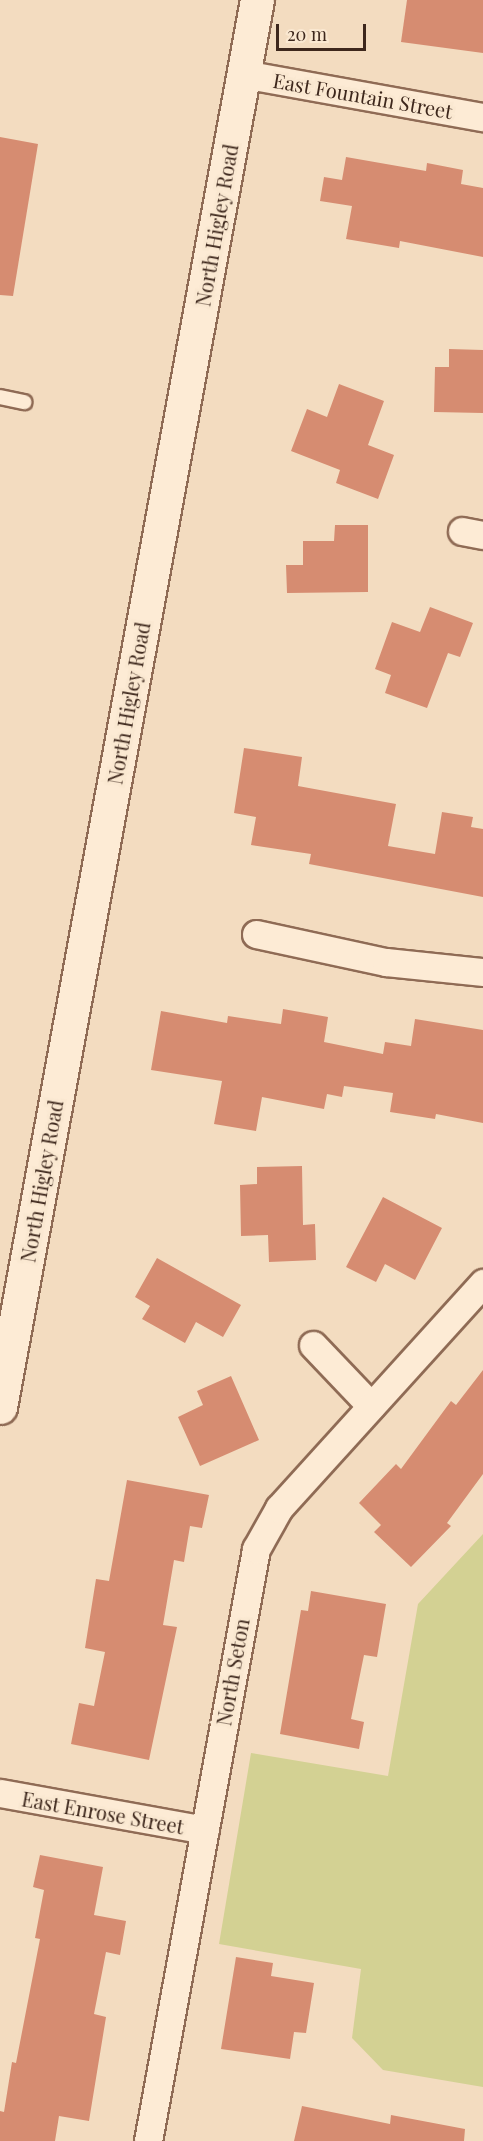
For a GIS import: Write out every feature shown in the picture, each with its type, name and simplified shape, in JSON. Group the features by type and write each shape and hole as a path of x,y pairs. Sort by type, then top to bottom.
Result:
{"main road":[{"name":"North Higley Road","path":"0,1407 257,0"}],"street":[{"name":"East Fountain Street","path":"243,74 483,117"},
{"path":"256,934 386,962 483,972"},
{"name":"North Seton","path":"148,2141 256,1549 279,1508 483,1283"},
{"path":"313,1345 371,1406"},
{"name":"East Enrose Street","path":"0,1793 205,1830"}],"lane":[{"path":"0,397 24,402"}],"shaded area":[{"path":"483,1534 483,2087 383,2070 352,2038 361,1969 219,1944 251,1753 388,1776 418,1604"}],"building":[{"path":"407,0 483,0 483,53 401,42"},
{"path":"0,137 38,144 13,296 0,295"},
{"path":"346,157 426,171 427,163 463,170 461,184 483,188 483,257 400,241 399,248 346,239 352,206 320,201 324,177 342,180"},
{"path":"449,349 483,350 483,413 434,412 435,367 449,367"},
{"path":"339,384 384,401 368,445 394,455 378,499 336,483 340,470 291,451 307,409 327,417"},
{"path":"335,525 368,525 368,592 287,593 286,565 303,565 303,541 334,541"},
{"path":"430,607 473,623 460,657 448,653 427,708 385,693 391,675 375,669 392,622 420,632"},
{"path":"244,748 302,757 298,786 396,804 388,846 435,854 442,812 473,817 471,827 483,829 483,897 309,864 311,854 251,845 256,817 234,813"},
{"path":"283,1009 328,1017 324,1042 383,1054 385,1042 411,1046 415,1019 483,1030 483,1123 436,1114 435,1119 390,1112 393,1093 344,1086 342,1097 327,1094 324,1109 262,1097 256,1131 214,1124 222,1081 151,1070 161,1011 227,1023 228,1016 281,1024"},
{"path":"302,1166 303,1225 315,1224 316,1260 269,1262 268,1235 241,1236 240,1185 257,1184 257,1167"},
{"path":"383,1197 442,1228 415,1280 385,1264 376,1282 346,1267"},
{"path":"157,1258 241,1305 223,1337 196,1322 185,1343 142,1319 150,1306 135,1297"},
{"path":"483,1370 483,1474 447,1523 451,1526 411,1567 374,1532 381,1525 359,1503 396,1464 401,1469 451,1401 456,1405"},
{"path":"231,1376 259,1440 200,1466 178,1417 203,1405 197,1391"},
{"path":"127,1480 209,1495 202,1528 190,1526 184,1562 174,1560 163,1625 177,1627 149,1760 71,1744 79,1703 94,1706 105,1652 85,1648 96,1579 109,1581"},
{"path":"311,1591 386,1604 377,1657 364,1655 351,1719 364,1722 359,1749 280,1734 301,1610 308,1611"},
{"path":"40,1855 103,1867 94,1915 126,1921 120,1955 106,1952 94,2014 106,2017 89,2121 59,2116 55,2141 0,2141 0,2111 4,2112 12,2062 16,2063 40,1939 35,1938 44,1890 33,1887"},
{"path":"236,1957 273,1963 271,1976 314,1983 306,2033 294,2032 290,2059 221,2049"},
{"path":"302,2106 390,2124 391,2115 465,2129 464,2141 294,2141"}]}
